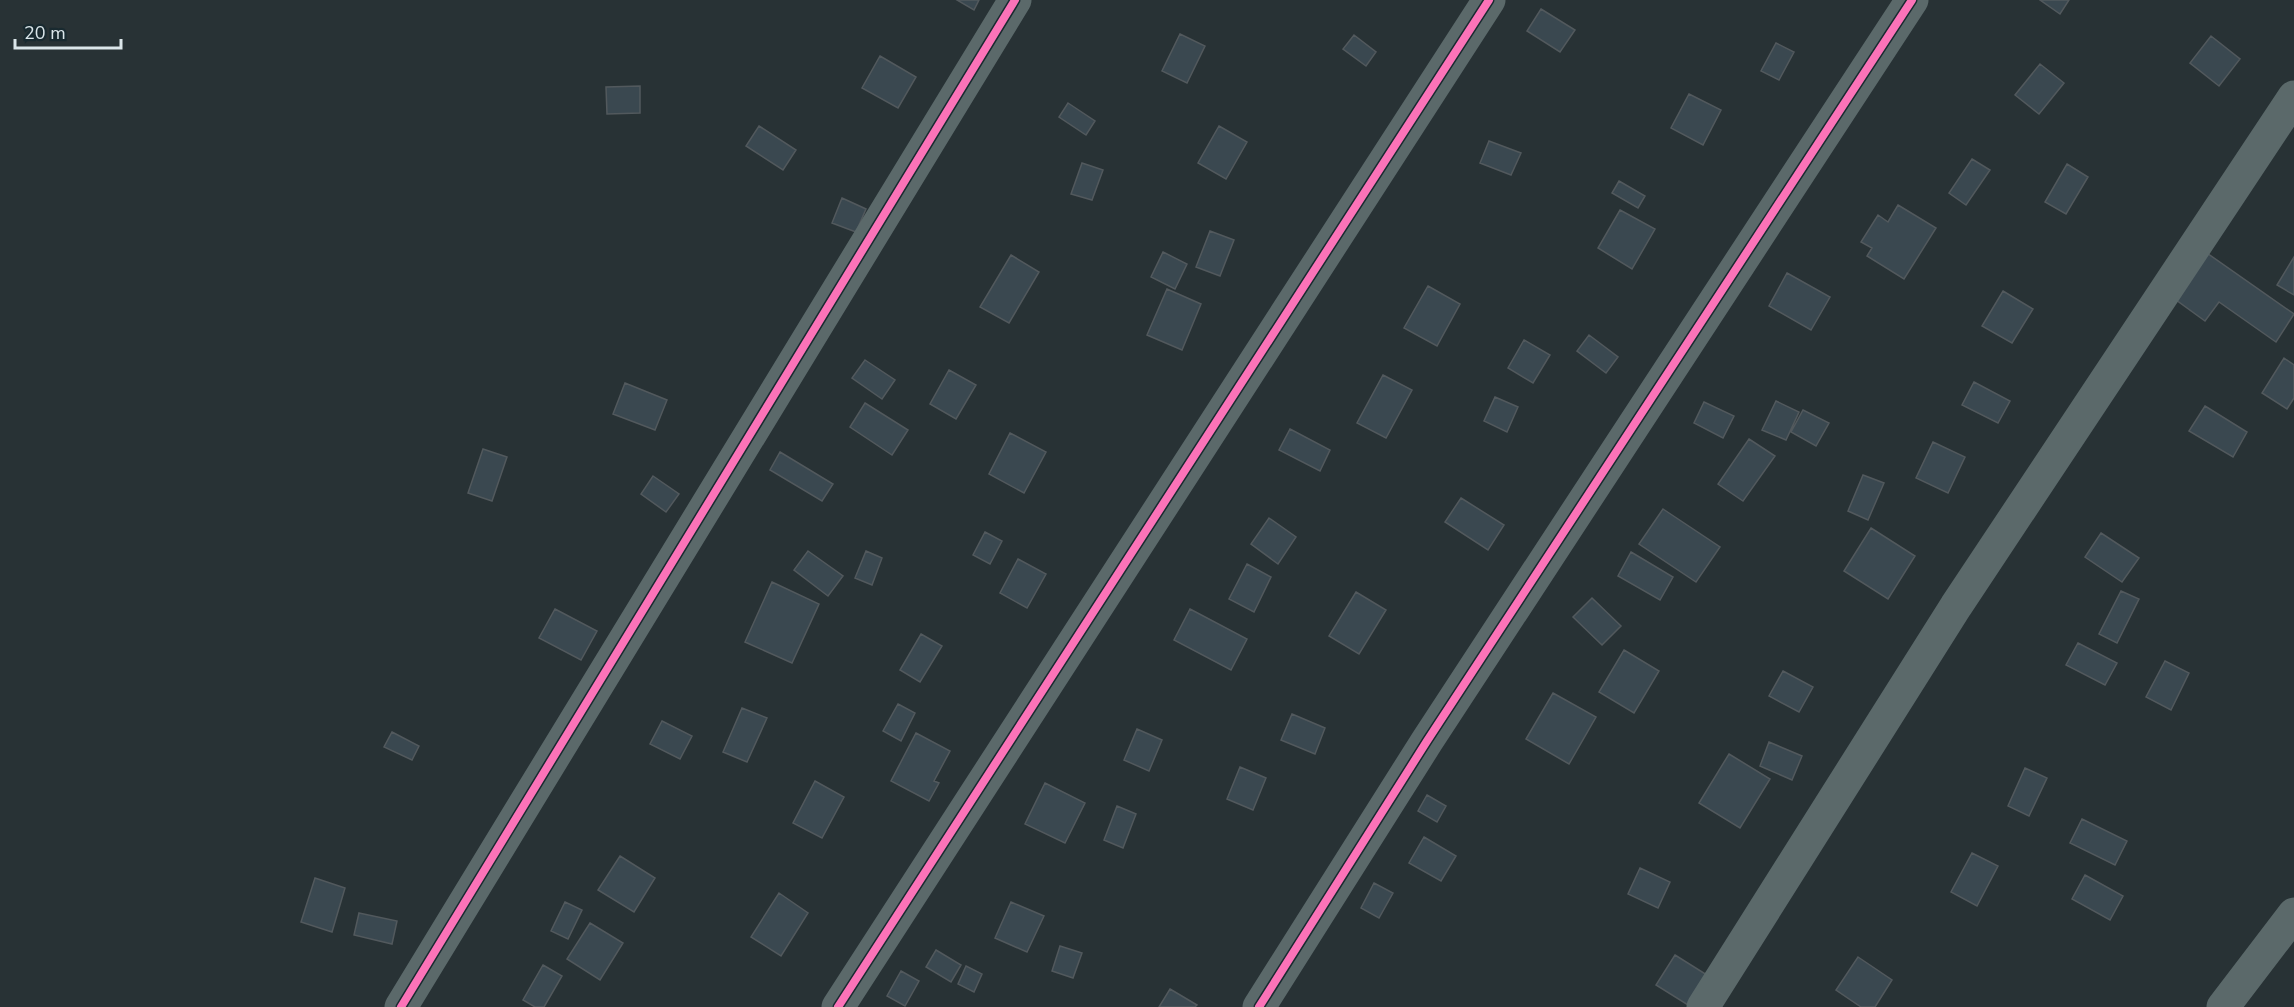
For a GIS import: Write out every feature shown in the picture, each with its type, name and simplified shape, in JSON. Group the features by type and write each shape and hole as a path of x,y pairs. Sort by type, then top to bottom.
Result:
{"street":[{"path":"401,1007 1015,0"},
{"path":"838,1007 1489,0"},
{"path":"1259,1007 1426,741 1912,0"},
{"path":"1703,1007 1956,606 2294,97"},
{"path":"2223,1007 2294,914"}],"building":[{"path":"957,0 979,0 974,10"},
{"path":"2040,0 2069,0 2060,14"},
{"path":"1541,9 1575,30 1560,52 1527,31"},
{"path":"1180,34 1205,46 1187,83 1162,71"},
{"path":"1354,35 1376,52 1366,66 1343,49"},
{"path":"2211,36 2240,59 2219,86 2190,63"},
{"path":"1776,43 1794,52 1779,80 1761,71"},
{"path":"880,56 916,77 898,108 862,88"},
{"path":"2040,64 2064,83 2039,114 2015,95"},
{"path":"640,86 640,113 607,114 606,87"},
{"path":"1689,94 1721,110 1703,145 1671,128"},
{"path":"1068,103 1095,121 1086,135 1059,117"},
{"path":"759,126 796,150 783,170 746,146"},
{"path":"1219,126 1247,142 1226,179 1198,163"},
{"path":"1489,141 1521,153 1511,175 1480,163"},
{"path":"1972,159 1990,170 1966,205 1949,193"},
{"path":"1082,163 1103,170 1092,200 1071,194"},
{"path":"2067,164 2088,177 2066,214 2045,202"},
{"path":"1619,181 1645,196 1638,208 1612,193"},
{"path":"842,198 866,209 856,232 832,223"},
{"path":"1898,205 1936,228 1904,279 1867,256 1872,248 1861,242 1878,215 1888,222"},
{"path":"1620,210 1655,229 1632,269 1598,248"},
{"path":"1210,231 1234,240 1220,276 1196,267"},
{"path":"2204,251 2294,314 2276,342 2219,302 2205,321 2172,297"},
{"path":"1163,252 1187,264 1175,289 1151,277"},
{"path":"1011,255 1039,272 1009,323 980,307"},
{"path":"2294,257 2294,295 2277,285"},
{"path":"1787,273 1830,297 1811,330 1769,306"},
{"path":"1428,286 1460,304 1437,346 1404,328"},
{"path":"1167,289 1201,304 1182,350 1147,335"},
{"path":"2003,291 2033,309 2012,343 1982,326"},
{"path":"1589,335 1618,357 1606,373 1577,351"},
{"path":"1524,340 1550,355 1533,383 1508,368"},
{"path":"2284,358 2294,365 2294,398 2287,409 2262,393"},
{"path":"865,360 895,380 882,399 852,378"},
{"path":"949,370 976,385 956,419 930,404"},
{"path":"1383,375 1412,390 1386,438 1357,423"},
{"path":"1974,382 2010,401 1998,423 1962,405"},
{"path":"625,383 667,400 655,430 613,414"},
{"path":"1495,397 1518,407 1507,432 1484,421"},
{"path":"1776,401 1799,412 1786,440 1762,430"},
{"path":"1704,402 1734,416 1723,438 1694,423"},
{"path":"865,403 908,430 892,455 850,427"},
{"path":"2205,406 2247,432 2233,457 2189,431"},
{"path":"1803,410 1829,423 1816,446 1791,432"},
{"path":"1290,429 1330,450 1320,471 1279,450"},
{"path":"1010,433 1046,452 1024,493 989,474"},
{"path":"1749,439 1775,456 1743,501 1718,484"},
{"path":"1933,442 1965,457 1948,493 1916,478"},
{"path":"483,449 507,457 492,501 468,493"},
{"path":"780,452 833,484 822,501 770,470"},
{"path":"1863,475 1884,483 1868,520 1848,511"},
{"path":"653,476 679,494 666,512 641,494"},
{"path":"1461,498 1504,525 1488,550 1445,522"},
{"path":"1663,509 1720,547 1696,582 1639,544"},
{"path":"1269,518 1296,537 1278,564 1251,544"},
{"path":"1871,528 1915,556 1888,599 1844,571"},
{"path":"985,532 1002,541 990,564 973,555"},
{"path":"2101,533 2139,558 2122,582 2085,557"},
{"path":"808,551 843,576 828,596 794,570"},
{"path":"866,551 882,558 872,585 855,578"},
{"path":"1631,552 1673,577 1660,600 1618,576"},
{"path":"1018,559 1046,574 1027,608 1000,593"},
{"path":"1247,564 1271,577 1254,612 1229,599"},
{"path":"772,582 819,604 792,663 745,642"},
{"path":"2121,591 2139,599 2117,643 2099,634"},
{"path":"1356,592 1386,610 1359,654 1329,636"},
{"path":"1592,598 1621,626 1602,645 1573,617"},
{"path":"555,609 597,631 581,660 539,638"},
{"path":"1190,609 1247,639 1231,670 1174,640"},
{"path":"921,634 942,646 920,682 900,670"},
{"path":"2078,643 2117,663 2105,685 2066,665"},
{"path":"1624,650 1659,671 1634,713 1599,692"},
{"path":"2165,661 2189,673 2171,710 2146,697"},
{"path":"1783,671 1813,687 1799,712 1769,696"},
{"path":"1553,693 1596,717 1569,764 1526,739"},
{"path":"898,704 915,713 901,741 883,731"},
{"path":"742,708 767,718 747,762 723,752"},
{"path":"1292,714 1325,728 1315,754 1281,740"},
{"path":"662,721 692,736 680,759 650,744"},
{"path":"1137,729 1162,740 1149,771 1124,760"},
{"path":"392,732 419,746 412,760 384,747"},
{"path":"916,733 950,751 934,781 939,783 929,801 891,781"},
{"path":"1769,742 1802,756 1792,780 1760,766"},
{"path":"1729,754 1770,779 1740,828 1699,803"},
{"path":"1240,767 1266,778 1253,810 1227,799"},
{"path":"2025,768 2047,778 2029,816 2008,806"},
{"path":"815,781 844,797 822,838 793,823"},
{"path":"1045,783 1085,803 1065,843 1025,824"},
{"path":"1427,795 1446,806 1437,822 1418,811"},
{"path":"1117,806 1136,814 1123,848 1104,840"},
{"path":"2082,819 2127,841 2115,865 2070,843"},
{"path":"1424,837 1456,856 1441,881 1409,863"},
{"path":"1972,853 1998,866 1977,906 1951,892"},
{"path":"620,856 655,878 634,912 598,890"},
{"path":"1640,868 1670,882 1658,908 1628,894"},
{"path":"2085,875 2123,896 2110,920 2072,899"},
{"path":"315,878 345,888 332,932 301,922"},
{"path":"1374,883 1393,893 1379,918 1361,908"},
{"path":"779,893 808,913 781,956 751,937"},
{"path":"565,902 582,910 568,939 551,931"},
{"path":"1011,902 1044,916 1027,952 995,938"},
{"path":"359,913 397,921 392,944 354,935"},
{"path":"590,923 623,943 600,980 567,959"},
{"path":"1060,946 1082,953 1073,978 1052,971"},
{"path":"936,950 961,965 951,982 926,967"},
{"path":"1675,955 1707,975 1688,1005 1656,985"},
{"path":"1858,957 1892,980 1875,1007 1861,1007 1836,990"},
{"path":"543,965 562,976 544,1007 535,1007 523,1000"},
{"path":"966,966 982,974 974,992 958,984"},
{"path":"901,971 919,981 905,1006 887,996"},
{"path":"1170,989 1197,1005 1195,1007 1159,1007"}],"cycle path":[{"path":"401,1007 1015,0"},
{"path":"838,1007 1489,0"},
{"path":"1259,1007 1427,741 1912,0"}]}
